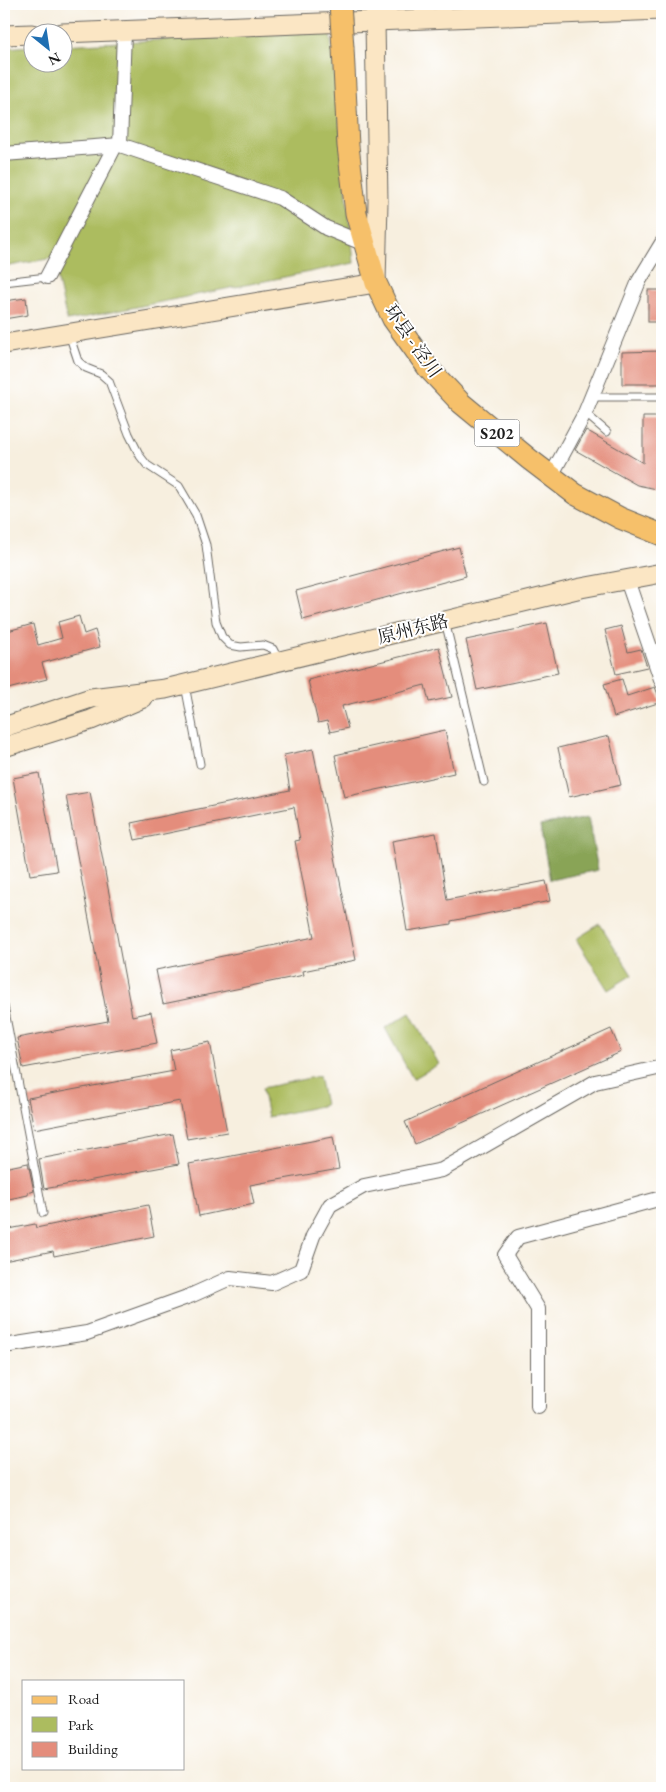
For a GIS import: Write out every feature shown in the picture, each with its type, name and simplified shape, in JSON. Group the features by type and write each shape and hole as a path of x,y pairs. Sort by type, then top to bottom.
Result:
{"main road":[{"name":"环县 - 泾川","path":"340,4 348,146 356,213 376,283 393,319 428,368 461,403 551,476 575,494 620,518 662,535"}],"street":[{"path":"72,33 662,10"},
{"path":"4,344 376,283 378,202 375,21"},
{"path":"47,277 117,146 124,31"},
{"path":"4,35 22,34"},
{"path":"4,154 117,146 280,198 326,228 365,244"},
{"path":"551,476 585,414 639,281 662,244"},
{"name":"原州东路","path":"4,727 91,698 165,689 581,588 662,573"},
{"path":"627,580 662,682"},
{"name":"原州东路","path":"4,747 91,720 165,689"},
{"path":"4,1346 87,1333 190,1296 230,1278 272,1283 302,1270 313,1236 330,1205 364,1186 442,1170 595,1082 662,1067"},
{"path":"538,1407 538,1309 505,1255 518,1237 662,1198"}],"lane":[{"path":"4,282 47,277"},
{"path":"69,334 78,361 86,368 101,374 109,381 129,434 140,456 147,465 179,486 196,515 206,545 216,622 222,637 230,644 240,647 263,646 273,650 280,661"},
{"path":"592,397 662,397"},
{"path":"585,414 607,432"},
{"path":"445,621 484,782"},
{"path":"185,684 200,764"},
{"path":"4,1006 43,1212"}],"green space":[{"path":"330,31 354,263 67,321 53,258 4,267 4,48 22,47 22,72 72,72 72,45"},
{"path":"588,817 598,870 550,880 540,826"},
{"path":"600,924 632,975 608,990 576,939"},
{"path":"410,1013 439,1064 413,1079 385,1028"},
{"path":"319,1076 325,1105 268,1117 262,1088"}],"building":[{"path":"648,290 662,290 662,322 648,322"},
{"path":"26,298 28,315 4,319 4,301"},
{"path":"662,351 662,384 622,384 622,352"},
{"path":"643,417 662,417 662,490 637,485 575,450 586,430 643,463"},
{"path":"459,547 466,576 303,620 296,591"},
{"path":"79,616 84,634 95,630 100,647 42,663 47,679 4,690 4,632 33,624 38,645 62,638 58,622"},
{"path":"547,623 558,673 477,690 466,640"},
{"path":"621,626 628,652 641,649 647,667 616,674 605,630"},
{"path":"439,647 452,697 429,702 425,685 342,706 348,728 330,732 327,721 318,723 308,680"},
{"path":"622,679 627,696 655,687 661,702 614,717 604,684"},
{"path":"445,730 454,773 344,797 335,755"},
{"path":"609,736 621,785 569,797 558,748"},
{"path":"313,749 356,960 303,971 304,975 163,1004 156,970 314,937 295,841 300,840 294,807 135,840 131,823 290,790 284,755"},
{"path":"39,773 57,871 30,875 13,778"},
{"path":"90,792 132,1016 151,1012 157,1043 23,1068 17,1038 108,1021 66,796"},
{"path":"436,833 447,900 546,881 550,901 451,921 451,924 407,931 392,841"},
{"path":"611,1029 621,1052 415,1144 405,1122"},
{"path":"210,1042 227,1132 187,1139 180,1101 34,1129 28,1098 174,1071 170,1050"},
{"path":"173,1134 179,1164 44,1189 39,1159"},
{"path":"333,1137 339,1169 250,1185 254,1204 199,1216 189,1164"},
{"path":"28,1163 34,1191 28,1193 28,1195 4,1200 4,1168"},
{"path":"148,1205 154,1236 54,1256 53,1251 4,1261 4,1230 35,1224 36,1228"}]}
